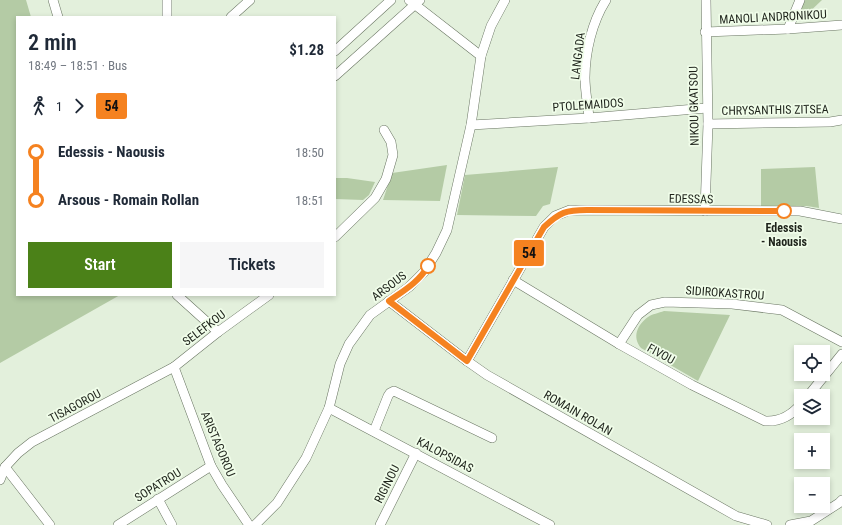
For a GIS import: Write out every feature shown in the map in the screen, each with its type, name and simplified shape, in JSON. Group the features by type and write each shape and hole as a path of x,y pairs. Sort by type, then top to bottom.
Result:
{"street":[{"path":"53,0 58,16"},
{"path":"167,0 167,16"},
{"path":"232,16 250,0"},
{"path":"336,50 391,0"},
{"name":"ARSOUS","path":"255,525 277,503 306,458 329,408 340,364 349,344 370,315 409,287 424,272 436,253 447,230 471,125 481,56 491,26 505,0"},
{"name":"LANGADA","path":"589,118 585,77 589,46 594,26 606,0"},
{"name":"NIKOU GKATSOU","path":"705,211 708,124 705,32 706,0"},
{"path":"788,29 800,0"},
{"path":"336,75 415,2 481,56"},
{"name":"MANOLI ANDRONIKOU","path":"705,32 788,29 842,25"},
{"name":"PTOLEMAIDOS","path":"471,125 589,118 707,108"},
{"name":"CHRYSANTHIS ZITSEA","path":"708,124 830,122 842,120"},
{"path":"336,236 375,198 386,179 393,155 391,142 384,130"},
{"name":"EDESSAS","path":"467,361 544,227 555,216 570,210 800,211 842,219"},
{"name":"FIVOU","path":"513,280 619,344 692,385 765,421 775,422 786,417 794,410"},
{"path":"178,296 218,332"},
{"name":"SELEFKOU","path":"174,367 218,332 268,296"},
{"name":"ROMAIN ROLAN","path":"389,301 467,361 494,379 736,516 767,525"},
{"name":"SIDIROKASTROU","path":"619,344 638,315 651,305 665,302 732,304 782,310 842,342"},
{"path":"814,389 842,354"},
{"name":"ARISTAGOROU","path":"174,367 211,466 249,525"},
{"name":"TISAGOROU","path":"0,480 5,467 18,453 32,442 174,367"},
{"path":"374,431 388,396 394,391 492,438"},
{"name":"KALOPSIDAS","path":"329,408 550,525"},
{"name":"RIGINOU","path":"380,525 416,453"},
{"name":"SOPATROU","path":"118,525 211,466"},
{"path":"5,467 50,525"},
{"path":"158,499 172,525"},
{"path":"790,525 811,521 842,500"},
{"path":"732,525 736,516"}],"green space":[{"path":"0,0 26,0 31,16 16,16 16,296 118,296 0,363"},
{"path":"804,0 822,0 803,18 801,10"},
{"path":"447,165 440,201 383,200 392,173"},
{"path":"558,167 550,204 543,206 536,216 457,215 465,175"},
{"path":"815,167 819,208 807,206 761,207 761,169"},
{"path":"336,178 375,182 369,195 363,200 336,199"},
{"path":"664,311 730,315 698,381 641,348 638,344 636,335 637,331 644,320"}],"bus line":[{"name":"54","path":"428,266 409,287 389,301 467,361 544,227 555,216 570,210 784,211"}],"place":[{"name":"Edessis - Naousis","path":"784,211"}]}
